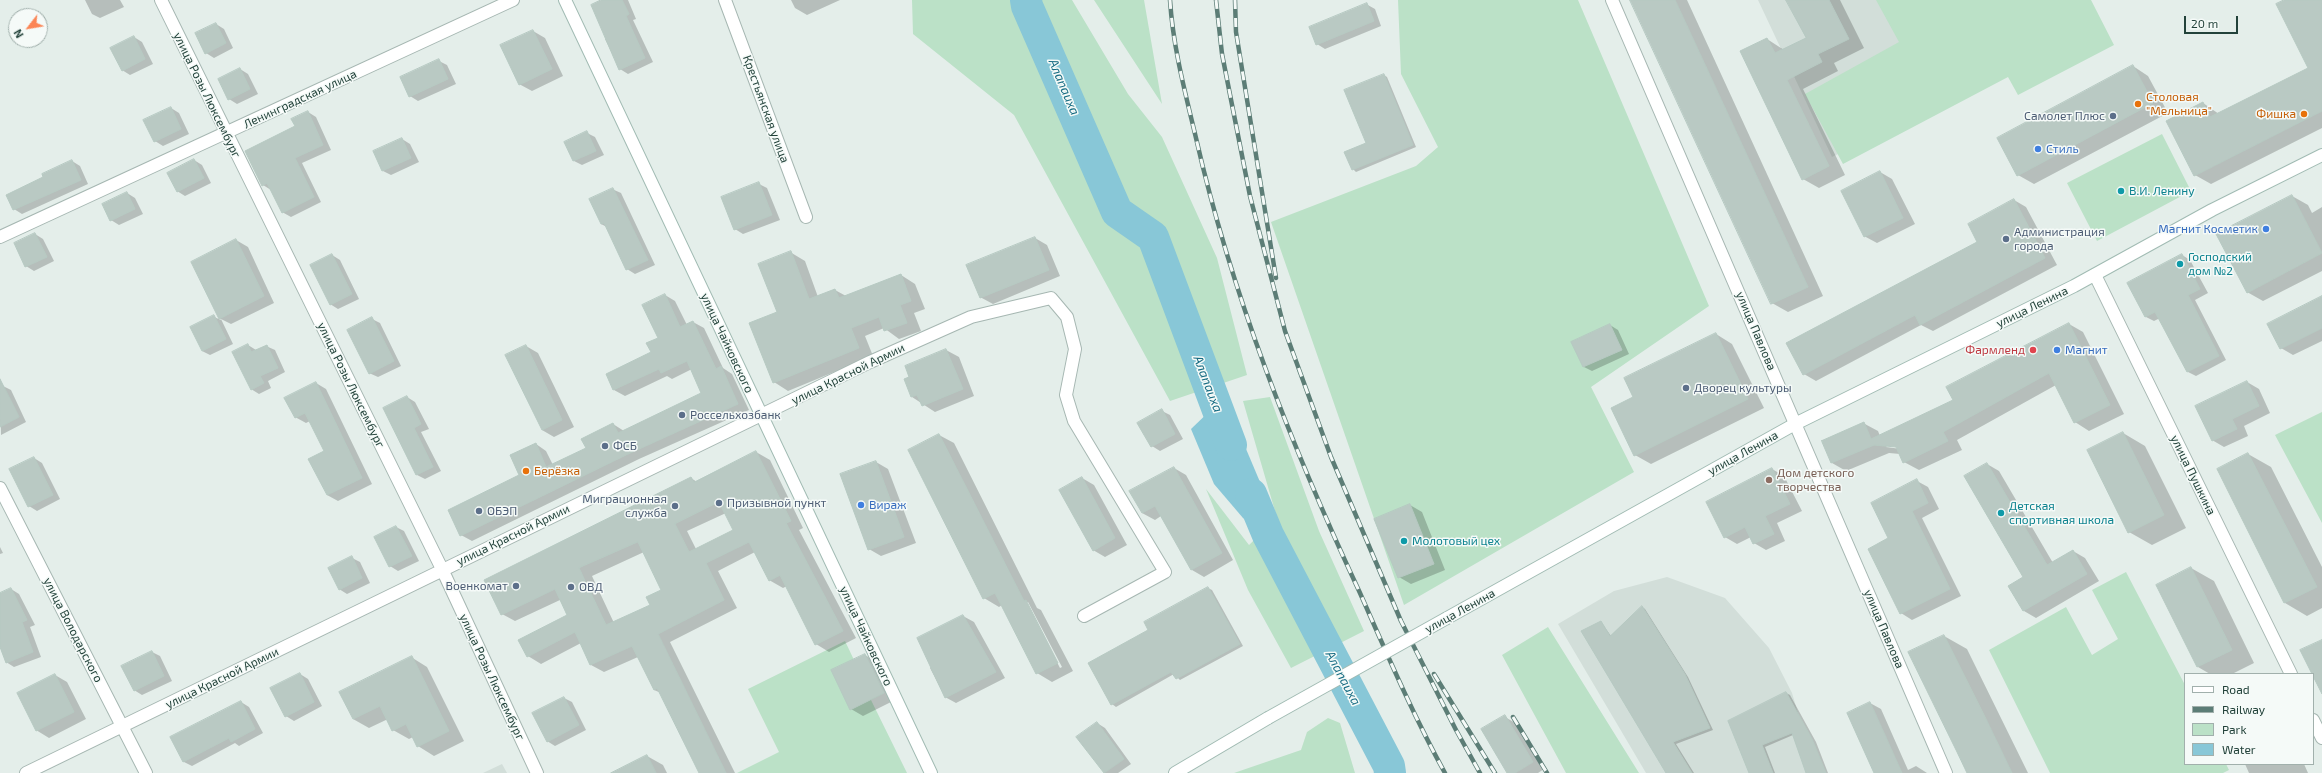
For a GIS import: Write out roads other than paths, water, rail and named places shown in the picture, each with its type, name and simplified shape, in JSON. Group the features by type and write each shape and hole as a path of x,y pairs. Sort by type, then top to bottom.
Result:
{"street":[{"name":"улица Розы Люксембург","path":"161,0 442,569 537,773"},
{"name":"Ленинградская улица","path":"0,237 226,134 512,0"},
{"name":"улица Чайковского","path":"565,0 930,773"},
{"name":"Крестьянская улица","path":"725,0 806,217"},
{"name":"улица Павлова","path":"1612,0 1759,336 1795,424 1946,773"},
{"name":"улица Ленина","path":"1175,773 1268,718 1795,424 2095,275 2212,210 2322,155"},
{"name":"улица Пушкина","path":"2095,275 2291,673"},
{"name":"улица Красной Армии","path":"26,773 123,727 442,569 870,362 972,316 1051,298 1067,317 1075,349 1066,395 1074,421 1165,572 1084,616"},
{"name":"улица Володарского","path":"0,488 146,773"},
{"path":"2314,722 2322,738"}],"water":[{"path":"1216,405 1230,411 1260,482 1268,535 1243,518 1214,484 1191,429"}],"waterway":[{"name":"Алапаиха","path":"1026,0 1027,6 1117,212 1153,237 1231,445"},
{"name":"Алапаиха","path":"1251,494 1268,535 1389,766 1390,773"}],"railway":[{"path":"1170,0 1180,69 1211,197 1227,255 1266,370 1288,427 1335,538 1411,707 1445,773"},
{"path":"1216,0 1222,54 1250,196 1285,331 1331,457 1401,621 1456,730 1480,773"},
{"path":"1235,0 1236,32 1276,278"},
{"path":"1434,674 1495,773"},
{"path":"1513,717 1547,773"}],"place":[{"name":"Столовая \"Мельница\"","path":"2138,104"},
{"name":"Фишка","path":"2304,114"},
{"name":"Самолет Плюс","path":"2113,116"},
{"name":"Стиль","path":"2038,149"},
{"name":"В.И. Ленину","path":"2121,191"},
{"name":"Магнит Косметик","path":"2266,229"},
{"name":"Администрация города","path":"2006,239"},
{"name":"Господский дом №2","path":"2180,264"},
{"name":"Фармленд","path":"2033,350"},
{"name":"Магнит","path":"2057,350"},
{"name":"Дворец культуры","path":"1686,388"},
{"name":"Россельхозбанк","path":"682,415"},
{"name":"ФСБ","path":"605,446"},
{"name":"Берёзка","path":"526,471"},
{"name":"Дом детского творчества","path":"1769,480"},
{"name":"Призывной пункт","path":"719,503"},
{"name":"Вираж","path":"861,505"},
{"name":"Миграционная служба","path":"675,506"},
{"name":"ОБЭП","path":"479,511"},
{"name":"Детская спортивная школа","path":"2001,513"},
{"name":"Молотовый цех","path":"1404,541"},
{"name":"Военкомат","path":"516,586"},
{"name":"ОВД","path":"571,587"}]}
